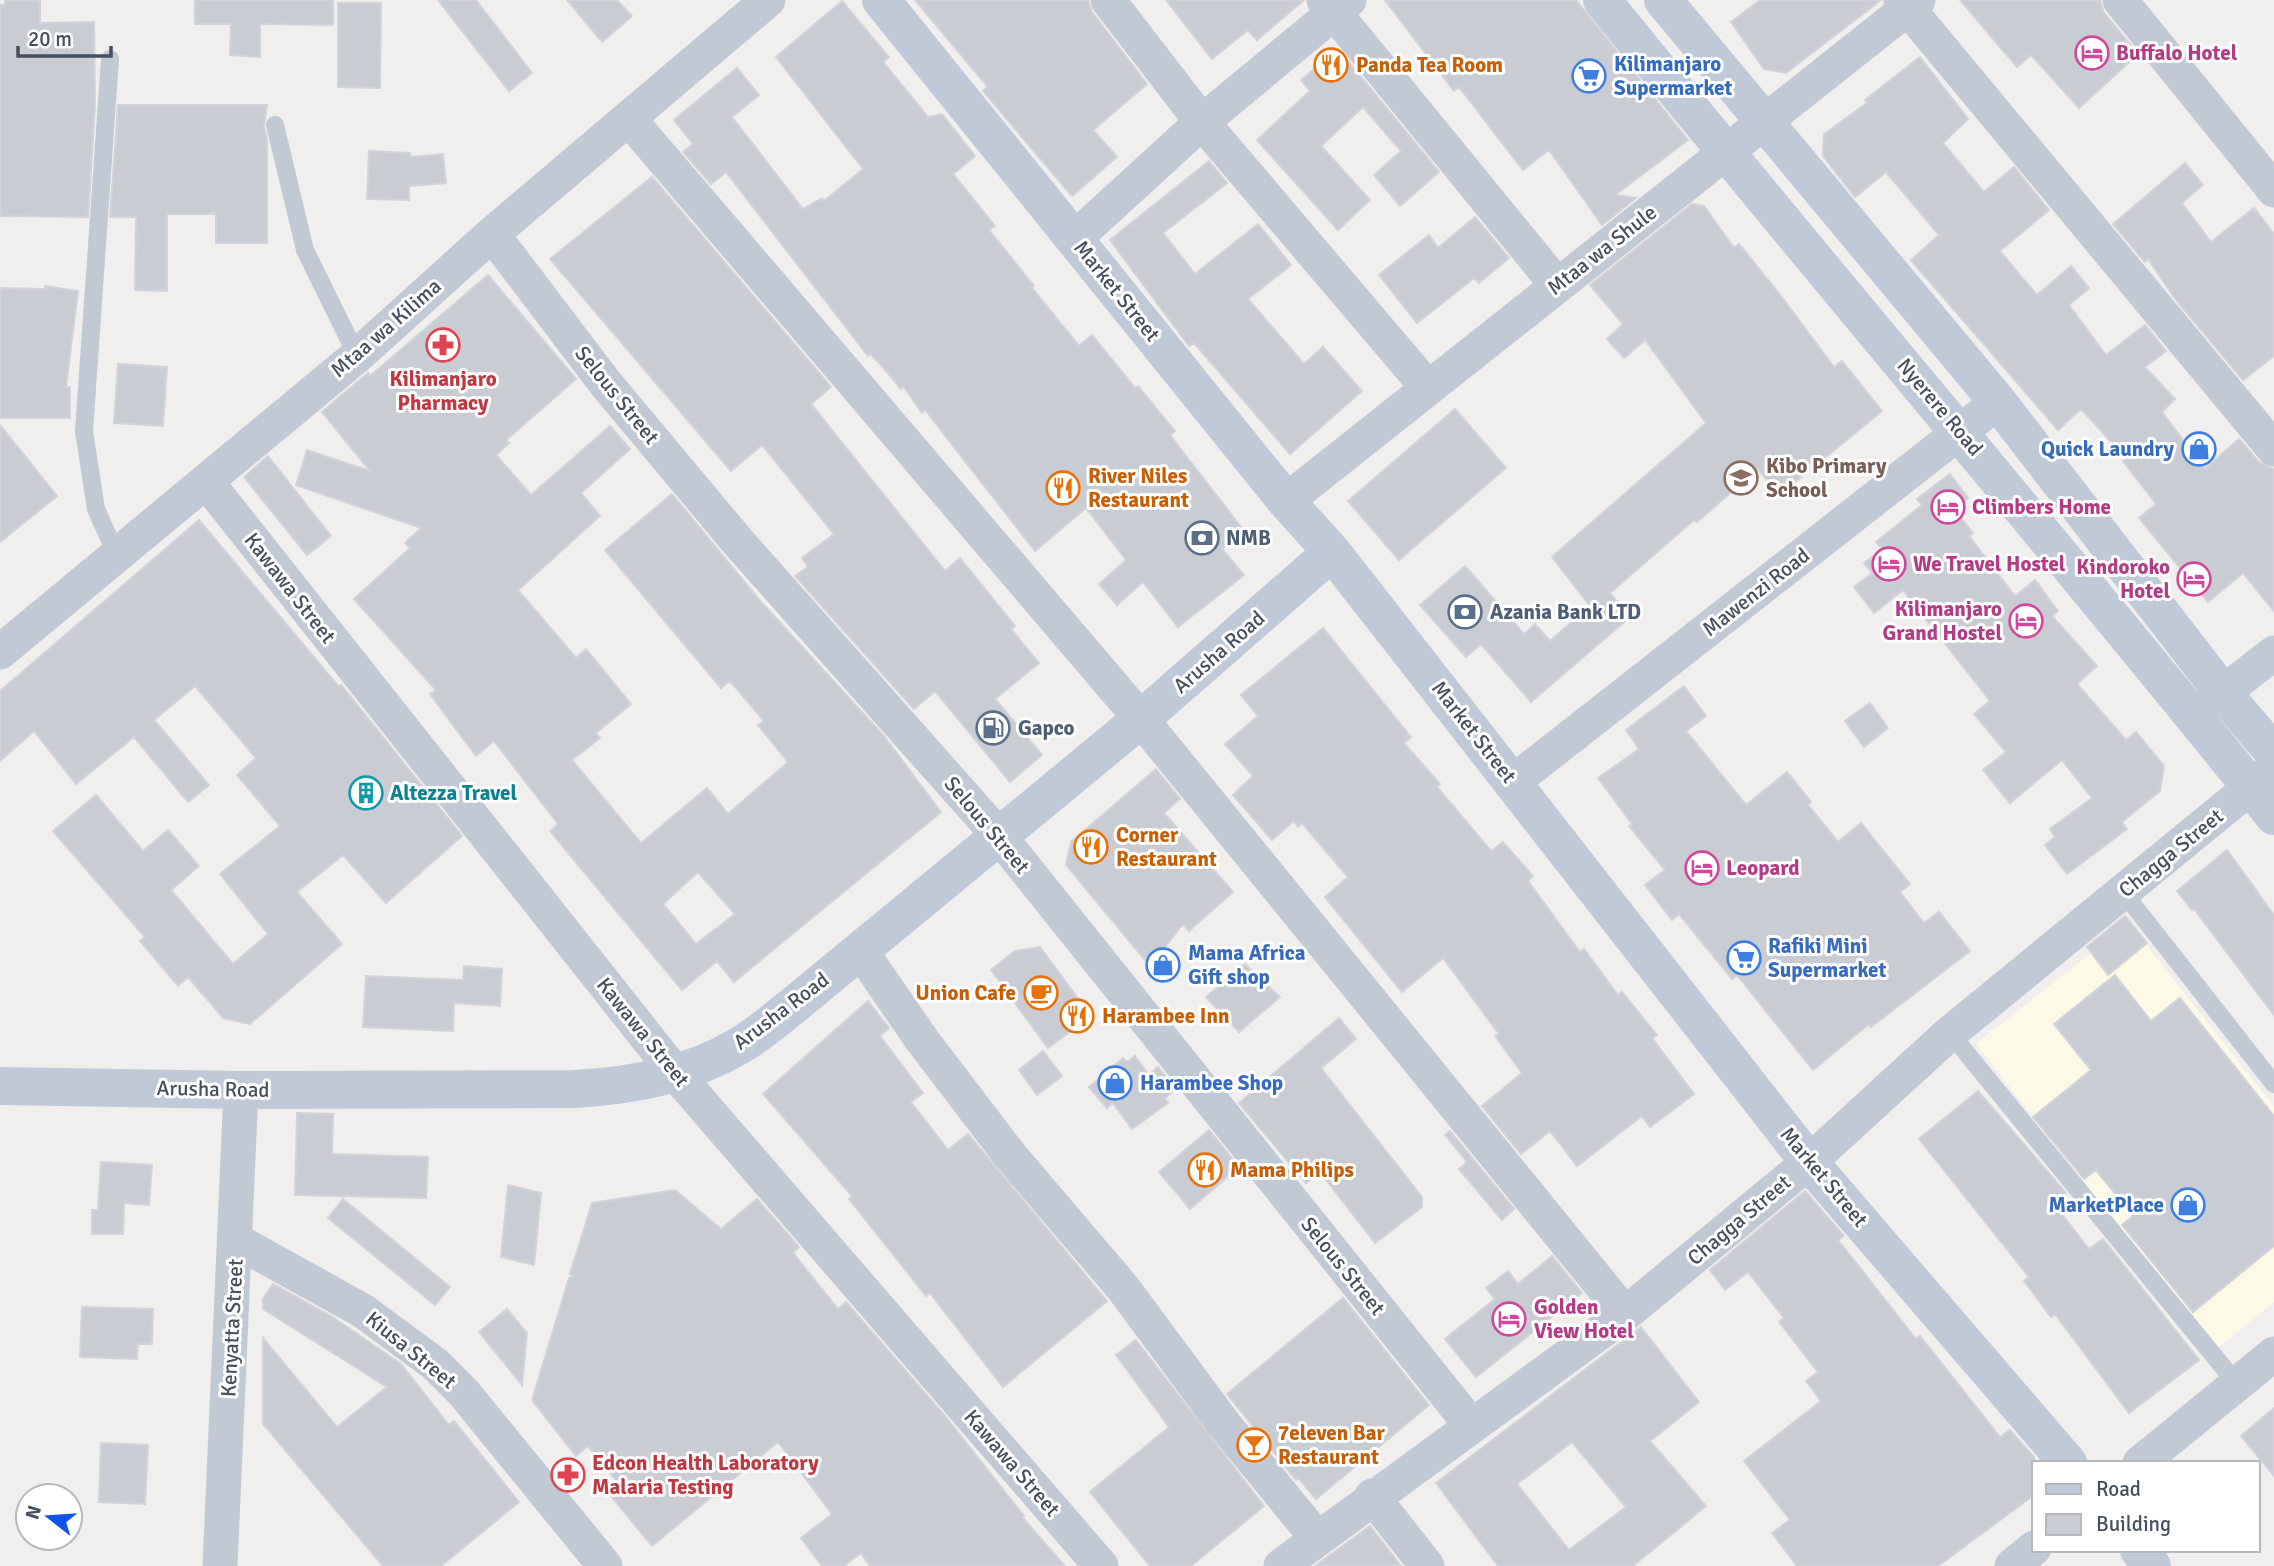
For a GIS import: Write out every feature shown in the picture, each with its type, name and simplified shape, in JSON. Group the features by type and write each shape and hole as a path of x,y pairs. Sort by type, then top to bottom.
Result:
{"main road":[{"name":"Market Street","path":"881,0 1286,501 1332,552 1810,1162 2066,1461"},
{"name":"Nyerere Road","path":"1602,0 1725,153 1961,431 2193,716 2266,790"},
{"path":"1663,0 1998,402 2223,693 2274,752"},
{"name":"Arusha Road","path":"0,1086 241,1090 574,1089 607,1087 676,1074 738,1047 860,950 1141,719 1332,552"},
{"path":"2141,1552 2152,1566"}],"street":[{"name":"Mtaa wa Kilima","path":"0,652 357,356 492,234 768,0"},
{"path":"1108,0 1202,122 1428,388"},
{"path":"2120,0 2274,190"},
{"path":"1909,3 2274,449"},
{"name":"Mtaa wa Shule","path":"1286,501 1766,121 1909,3"},
{"path":"1074,239 1336,4 1557,285"},
{"path":"629,119 1141,719 1625,1314"},
{"name":"Selous Street","path":"492,234 606,384 730,533 1000,837 1471,1425"},
{"name":"Mawenzi Road","path":"1513,782 1998,402"},
{"name":"Kawawa Street","path":"206,481 676,1074 1101,1566"},
{"path":"2193,716 2274,653"},
{"name":"Chagga Street","path":"1281,1566 1372,1496 1625,1314 1810,1162 1950,1033 2123,892 2266,790"},
{"path":"860,950 922,1040 1009,1154 1123,1288 1223,1423 1317,1538"},
{"name":"Kenyatta Street","path":"220,1566 237,1241 241,1090"},
{"name":"Kiusa Street","path":"237,1241 363,1311 435,1364 464,1392 605,1566"},
{"path":"2142,1461 2274,1354"},
{"path":"1372,1496 1427,1566"},
{"path":"2012,1566 2032,1550"}],"lane":[{"path":"110,59 84,431 96,509 117,556"},
{"path":"275,125 305,250 357,356"},
{"path":"2123,892 2274,1084"},
{"path":"1950,1033 2237,1384"}],"shaded area":[{"name":"MarketPlace","path":"2129,923 2274,1107 2274,1302 2216,1349 1976,1044"}],"building":[{"path":"5,0 40,0 40,23 94,22 95,106 88,217 0,216 0,5 5,5"},
{"path":"195,0 333,0 333,25 260,24 260,57 230,55 231,24 195,24"},
{"path":"438,0 476,0 532,73 509,91"},
{"path":"567,0 617,0 632,16 602,42"},
{"path":"915,0 1088,0 1092,12 1147,84 1093,130 1117,157 1072,196 983,91 988,87"},
{"path":"1166,0 1304,0 1257,40 1248,30 1212,59"},
{"path":"1385,0 1576,0 1688,140 1615,195 1636,198 1602,225 1549,150 1523,170 1459,87 1454,91"},
{"path":"1760,0 1881,0 1786,73 1764,69 1731,22"},
{"path":"1960,0 2100,0 2104,13 2138,54 2079,108 2031,55 2017,67"},
{"path":"842,1 889,57 883,62 928,117 942,114 975,156 953,174 995,226 989,230 1034,286 1032,288 1079,346 1092,335 1135,388 1138,386 1175,431 1170,435 1244,531 1222,549 1244,575 1178,627 1143,582 1117,605 1099,584 1126,560 1086,508 1035,551 925,410 922,413 904,387 901,389 870,354 868,356 726,172 711,184 683,152 693,144 674,120 737,68 759,95 732,117 803,209 822,198 824,201 863,169 776,57"},
{"path":"338,3 381,3 380,88 338,87"},
{"path":"1338,49 1439,172 1400,206 1374,175 1401,151 1363,107 1321,146 1370,200 1338,230 1257,140 1310,91 1301,80"},
{"path":"1920,57 1968,119 1943,143 1984,192 2014,167 2049,210 2000,251 2037,295 2071,266 2089,288 2069,305 2106,355 2145,325 2166,351 2145,367 2175,399 2162,412 2205,469 2239,439 2259,462 2274,469 2274,611 2243,573 2208,602 2139,518 2156,504 2123,461 2126,458 2081,409 2058,430 1911,260 1939,235 1886,172 1855,197 1823,156 1824,134 1867,103 1865,100"},
{"path":"118,105 267,105 264,127 267,140 267,243 216,243 216,214 167,214 167,291 135,290 136,217 110,217"},
{"path":"369,151 410,153 410,157 443,154 446,183 409,186 409,200 367,199"},
{"path":"1209,161 1227,183 1163,233 1195,274 1258,224 1291,265 1248,299 1304,364 1323,347 1362,391 1290,454 1194,343 1189,346 1110,240"},
{"path":"2185,163 2203,185 2182,203 2211,242 2254,208 2274,234 2274,356 2243,380 2176,300 2148,259 2145,262 2113,224"},
{"path":"652,177 831,387 811,404 945,571 960,558 1015,626 1011,629 1039,663 995,699 1042,755 1010,782 935,691 914,709 795,576 808,567 802,558 834,534 762,445 731,471 550,259"},
{"path":"1692,204 1704,206 1734,248 1739,244 1834,367 1842,361 1882,411 1779,495 1758,469 1697,522 1694,520 1610,593 1630,617 1531,702 1481,644 1466,657 1420,605 1465,566 1524,634 1535,624 1550,641 1590,606 1552,557 1706,423 1645,340 1624,358 1607,339 1623,324 1590,285"},
{"path":"1475,217 1509,258 1479,283 1474,278 1417,323 1379,275 1429,235 1438,248"},
{"path":"488,275 576,379 506,440 509,443 496,455 531,495 610,426 630,449 581,493 600,516 518,590 576,658 586,649 631,704 596,733 600,738 572,760 641,843 707,788 728,814 788,762 758,725 764,721 730,681 721,688 605,550 672,494 761,602 883,735 941,812 734,982 717,961 682,990 550,831 558,824 494,741 476,756 430,694 436,690 354,599 410,548 405,543 421,528 296,485 307,450 370,471 322,412 368,373 370,376","holes":["698,872 735,914 696,944 663,904"]},
{"path":"45,286 78,291 66,387 70,387 70,418 0,418 0,288 45,289"},
{"path":"118,364 167,367 163,426 114,423"},
{"path":"1455,409 1506,468 1399,560 1348,501"},
{"path":"0,425 57,496 0,542"},
{"path":"268,456 331,536 307,555 244,477"},
{"path":"1950,474 1968,498 1954,509 1973,533 1969,536 2015,596 2035,580 2058,611 2052,616 2097,666 2077,684 2126,740 2136,732 2164,766 2160,791 2122,822 2127,829 2067,874 2045,845 2055,837 2050,829 2092,798 2062,760 2010,803 1983,770 2006,752 1974,714 1990,701 1903,590 1874,613 1854,587 1872,573 1864,563 1883,549 1876,542 1922,505 1917,499"},
{"path":"199,520 339,687 341,685 462,836 386,903 343,855 297,892 342,944 250,1024 223,1018 188,977 178,986 140,941 145,937 53,831 96,795 143,851 168,830 199,866 171,890 233,964 268,934 220,874 280,826 237,775 256,758 195,686 154,720 209,785 188,802 134,737 76,784 34,731 0,761 0,691"},
{"path":"1323,628 1411,737 1404,743 1440,784 1437,787 1491,851 1503,842 1533,876 1528,881 1580,952 1584,949 1618,995 1622,992 1657,1035 1652,1038 1694,1094 1650,1127 1642,1116 1577,1166 1550,1131 1521,1154 1482,1106 1522,1073 1495,1036 1499,1034 1443,958 1402,992 1325,897 1348,877 1302,823 1298,827 1294,821 1272,840 1233,795 1253,776 1225,744 1258,716 1241,695"},
{"path":"1684,686 1706,716 1686,731 1746,805 1787,772 1811,802 1808,805 1838,842 1861,823 1910,884 1900,892 1924,923 1939,912 1970,951 1871,1027 1869,1024 1813,1070 1737,975 1732,979 1679,914 1672,920 1645,885 1665,870 1629,826 1632,824 1598,778 1639,749 1626,730"},
{"path":"1870,703 1888,728 1864,747 1845,721"},
{"path":"1156,769 1180,799 1164,813 1233,892 1189,931 1183,924 1161,952 1145,960 1066,865 1071,842"},
{"path":"2227,850 2274,915 2274,1015 2194,909 2192,910 2177,891"},
{"path":"2125,916 2147,943 2108,975 2087,947"},
{"name":"Union Cafe","path":"1040,947 1091,1016 1048,1048 991,970 1015,951"},
{"path":"1245,964 1280,997 1239,1032 1206,997"},
{"path":"464,966 502,969 500,1006 454,1003 453,1031 363,1027 366,976 463,980"},
{"name":"MarketPlace","path":"2115,975 2151,1021 2180,998 2274,1116 2274,1246 2193,1312 2122,1225 2133,1216 2096,1170 2084,1179 2033,1117 2091,1070 2054,1024"},
{"path":"868,1001 889,1028 880,1036 923,1093 911,1102 948,1150 968,1134 1107,1301 1003,1387 930,1293 926,1296 849,1199 852,1196 763,1094"},
{"path":"1339,1018 1356,1039 1321,1068 1422,1197 1422,1207 1375,1243 1320,1172 1306,1183 1239,1103"},
{"path":"1043,1051 1062,1076 1037,1095 1019,1070"},
{"path":"1135,1056 1149,1075 1158,1067 1176,1089 1165,1098 1168,1103 1132,1129 1113,1103 1107,1108 1089,1087 1123,1058 1127,1062"},
{"path":"1978,1091 2066,1193 2053,1203 2089,1249 2103,1239 2199,1360 2129,1413 2055,1314 2051,1317 2024,1281 2029,1277 1919,1139"},
{"path":"297,1113 333,1114 332,1154 428,1157 426,1198 295,1195"},
{"path":"1209,1130 1239,1167 1190,1209 1159,1172"},
{"path":"1450,1131 1514,1209 1502,1220 1459,1169 1467,1162 1445,1135"},
{"path":"101,1162 152,1165 149,1205 124,1203 123,1234 92,1234 92,1210 98,1210"},
{"path":"508,1185 541,1193 534,1265 501,1257"},
{"path":"675,1190 721,1229 757,1199 799,1247 793,1253 838,1309 846,1302 944,1415 1024,1516 1022,1517 1065,1566 870,1566 861,1553 844,1566 822,1566 801,1538 832,1514 778,1442 652,1546 605,1489 616,1480 588,1446 576,1456 532,1400 569,1278 573,1275 570,1274 592,1203"},
{"path":"1805,1191 1844,1236 1838,1240 1916,1339 1920,1336 2000,1437 2010,1430 2034,1457 2032,1496 1938,1566 1797,1566 1772,1533 1790,1520 1744,1461 1821,1401 1806,1381 1818,1372 1779,1322 1784,1318 1748,1272 1725,1290 1710,1270"},
{"path":"343,1199 450,1287 435,1305 328,1218"},
{"name":"Golden View Hotel","path":"1552,1256 1582,1293 1476,1377 1445,1339 1495,1299 1486,1288 1508,1271 1518,1284"},
{"path":"273,1284 331,1316 401,1364 449,1425 454,1421 519,1502 441,1566 383,1566 263,1424 263,1338 337,1427 387,1387 263,1309 263,1299"},
{"path":"1343,1298 1429,1405 1316,1499 1298,1478 1296,1480 1227,1394"},
{"path":"82,1307 153,1309 152,1344 138,1344 137,1359 80,1357"},
{"path":"507,1309 527,1333 522,1385 479,1332"},
{"path":"1641,1327 1699,1402 1650,1441 1706,1506 1633,1566 1498,1566 1436,1483","holes":["1572,1442 1626,1507 1569,1550 1517,1484"]},
{"path":"1136,1340 1264,1506 1191,1566 1150,1566 1090,1492 1169,1427 1116,1355"},
{"path":"2274,1408 2274,1476 2241,1436"},
{"path":"101,1443 148,1445 145,1504 99,1502"},
{"path":"1370,1526 1401,1566 1315,1566"}],"place":[{"name":"Buffalo Hotel","path":"2092,53"},
{"name":"Panda Tea Room","path":"1331,65"},
{"name":"Kilimanjaro Supermarket","path":"1589,76"},
{"name":"Kilimanjaro Pharmacy","path":"443,345"},
{"name":"Quick Laundry","path":"2199,449"},
{"name":"Kibo Primary School","path":"1741,478"},
{"name":"River Niles Restaurant","path":"1063,488"},
{"name":"Climbers Home","path":"1948,507"},
{"name":"NMB","path":"1202,538"},
{"name":"We Travel Hostel","path":"1889,564"},
{"name":"Kindoroko Hotel","path":"2194,579"},
{"name":"Azania Bank LTD","path":"1465,612"},
{"name":"Kilimanjaro Grand Hostel","path":"2026,621"},
{"name":"Gapco","path":"993,728"},
{"name":"Altezza Travel","path":"366,793"},
{"name":"Corner Restaurant","path":"1091,847"},
{"name":"Leopard","path":"1702,868"},
{"name":"Rafiki Mini Supermarket","path":"1744,958"},
{"name":"Mama Africa Gift shop","path":"1163,965"},
{"name":"Union Cafe","path":"1041,993"},
{"name":"Harambee Inn","path":"1077,1016"},
{"name":"Harambee Shop","path":"1115,1083"},
{"name":"Mama Philips","path":"1205,1170"},
{"name":"MarketPlace","path":"2188,1205"},
{"name":"Golden View Hotel","path":"1509,1319"},
{"name":"7eleven Bar Restaurant","path":"1254,1445"},
{"name":"Edcon Health Laboratory Malaria Testing","path":"568,1475"}]}
